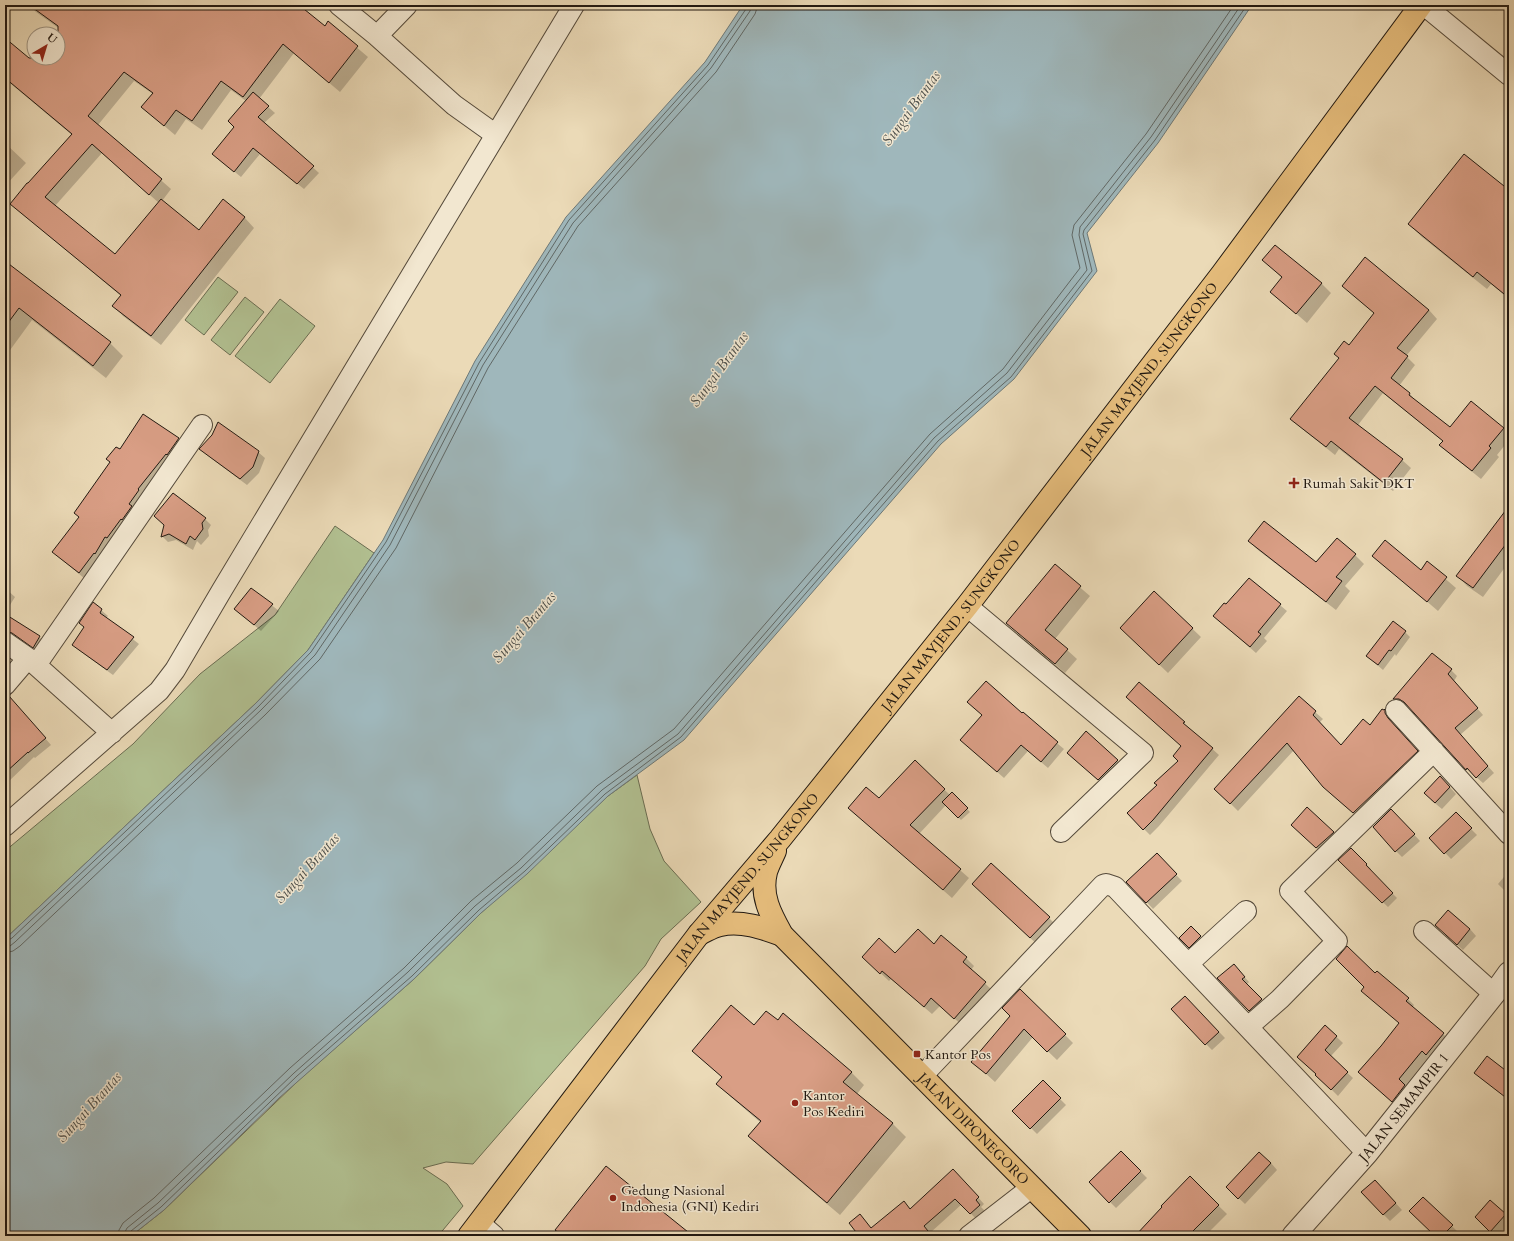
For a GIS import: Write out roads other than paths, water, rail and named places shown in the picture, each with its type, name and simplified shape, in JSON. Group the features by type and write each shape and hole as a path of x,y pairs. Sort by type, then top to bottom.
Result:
{"main road":[{"name":"JALAN MAYJEND. SUNGKONO","path":"481,1232 699,934 780,839 967,606 1222,274 1421,5"},
{"name":"JALAN DIPONEGORO","path":"780,839 766,872 764,892 770,913 782,935 1080,1236"},
{"name":"JALAN DIPONEGORO","path":"699,934 719,925 739,923 762,928 782,935"}],"street":[{"path":"339,5 377,36 454,105 488,130"},
{"path":"377,36 407,5"},
{"path":"5,826 159,691 175,670 488,130 574,5"},
{"path":"1424,5 1509,75"},
{"path":"5,684 32,662 202,425"},
{"path":"967,606 1143,753 1061,832"},
{"path":"5,642 32,662 112,733"},
{"path":"1396,710 1509,834"},
{"path":"1248,1027 1280,999 1337,942 1290,892 1434,751"},
{"path":"922,1076 1103,885 1106,884 1115,887 1367,1153"},
{"path":"1188,964 1246,910"},
{"path":"1424,931 1494,994"},
{"name":"JALAN SEMAMPIR 1","path":"1293,1236 1367,1153 1494,994 1509,973"},
{"path":"969,1236 1032,1187"}],"water":[{"name":"Sungai Brantas","path":"743,5 1252,5 1158,143 1087,233 1097,271 1014,379 941,444 684,740 608,796 527,874 481,913 414,979 279,1098 164,1210 131,1236 5,1236 5,939 255,704 308,650 383,540 475,361 566,217 705,62"}],"place":[{"name":"Rumah Sakit DKT","path":"1294,483"},
{"name":"Kantor Pos","path":"917,1054"},
{"name":"Kantor Pos Kediri","path":"795,1103"},
{"name":"Gedung Nasional Indonesia (GNI) Kediri","path":"613,1198"}]}
